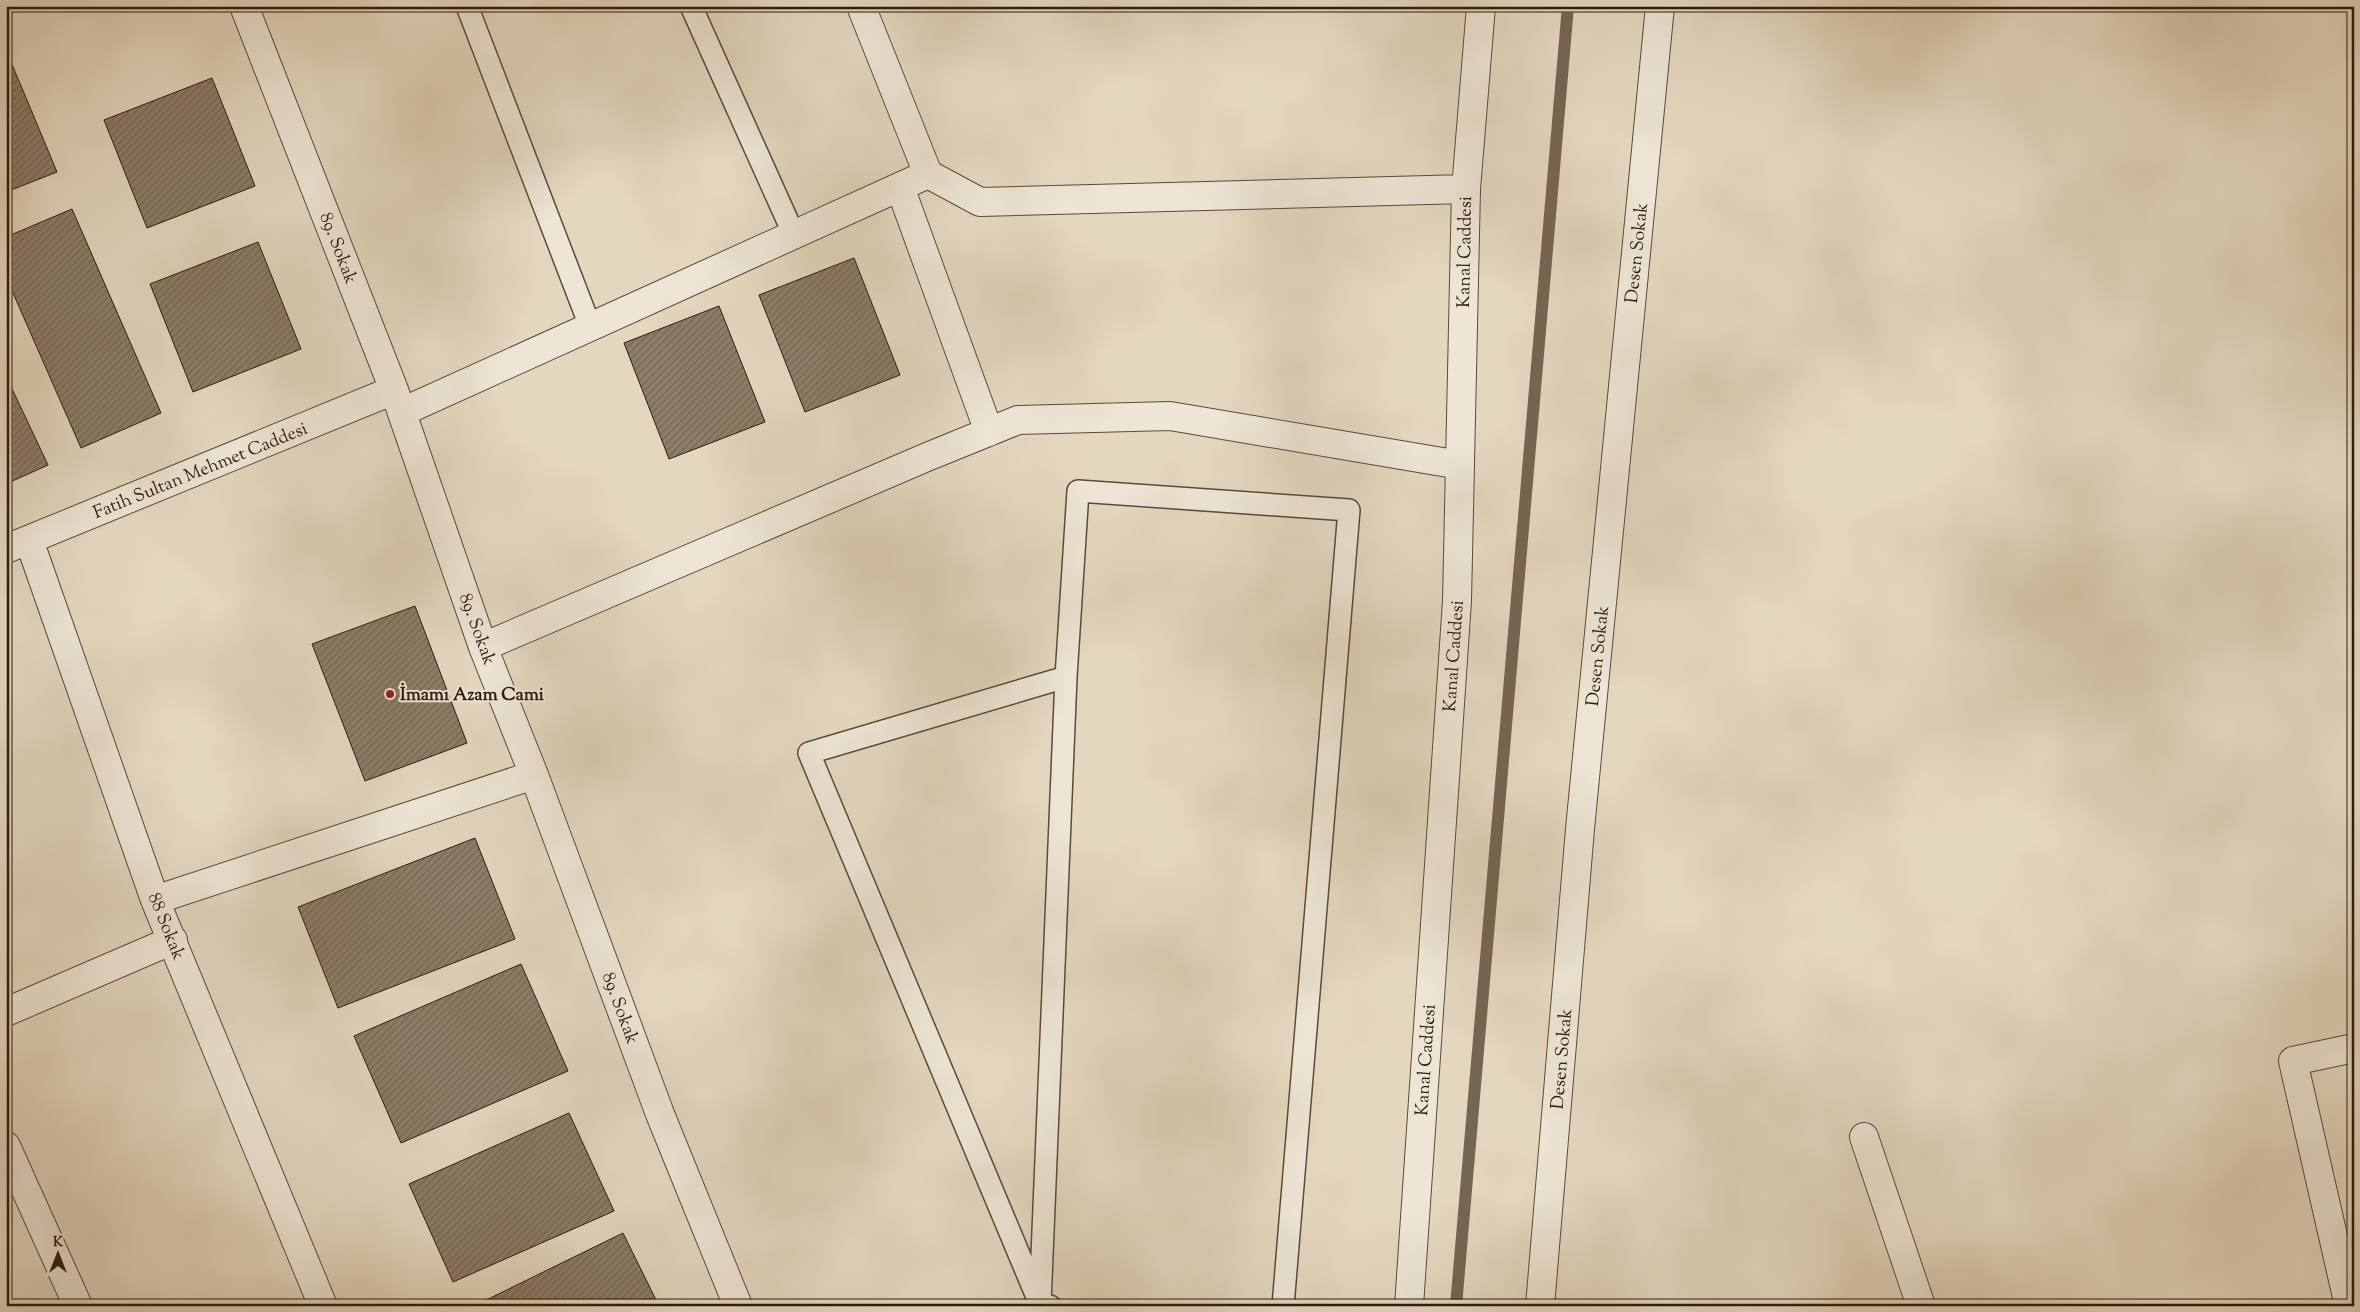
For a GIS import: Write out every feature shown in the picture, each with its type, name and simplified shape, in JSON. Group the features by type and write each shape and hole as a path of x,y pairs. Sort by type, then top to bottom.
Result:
{"street":[{"name":"89. Sokak","path":"244,6 398,401 483,647 534,775 660,1114 738,1306"},
{"path":"861,6 928,174 980,202 1466,189"},
{"name":"Kanal Caddesi","path":"1409,1306 1458,601 1466,189 1480,6"},
{"name":"Desen Sokak","path":"1540,1306 1580,828 1660,6"},
{"name":"Fatih Sultan Mehmet Caddesi","path":"18,544 398,401 590,326 928,174"},
{"path":"900,187 989,432"},
{"path":"483,647 1018,420 1170,416 1460,465"},
{"name":"88 Sokak","path":"18,544 155,900 323,1306"},
{"path":"155,900 534,775"},
{"path":"6,1012 173,940"},
{"path":"2350,1306 2293,1061 2354,1048"},
{"path":"1864,1138 1921,1306"},
{"path":"6,1146 78,1306"}],"lane":[{"path":"467,6 590,326"},
{"path":"691,6 794,235"},
{"path":"1045,1305 1066,677 1078,491 1349,510 1283,1306"},
{"path":"1045,1305 809,753 1066,677"}],"building":[{"path":"6,50 57,172 6,192"},
{"path":"212,78 255,186 147,228 104,120"},
{"path":"72,209 161,413 81,448 6,277 6,237"},
{"path":"258,242 301,349 193,392 150,284"},
{"path":"854,258 900,375 805,412 759,295"},
{"path":"719,306 765,422 669,459 624,343"},
{"path":"6,376 48,465 6,484"},
{"name":"İmamı Azam Cami","path":"415,606 467,743 365,781 312,644"},
{"path":"475,838 515,939 338,1008 298,907"},
{"path":"521,964 568,1071 401,1143 354,1036"},
{"path":"569,1113 614,1211 453,1282 409,1184"},
{"path":"623,1233 659,1306 474,1306"}],"waterway":[{"path":"1456,1306 1568,6"}],"place":[{"name":"İmamı Azam Cami","path":"390,694"}]}
